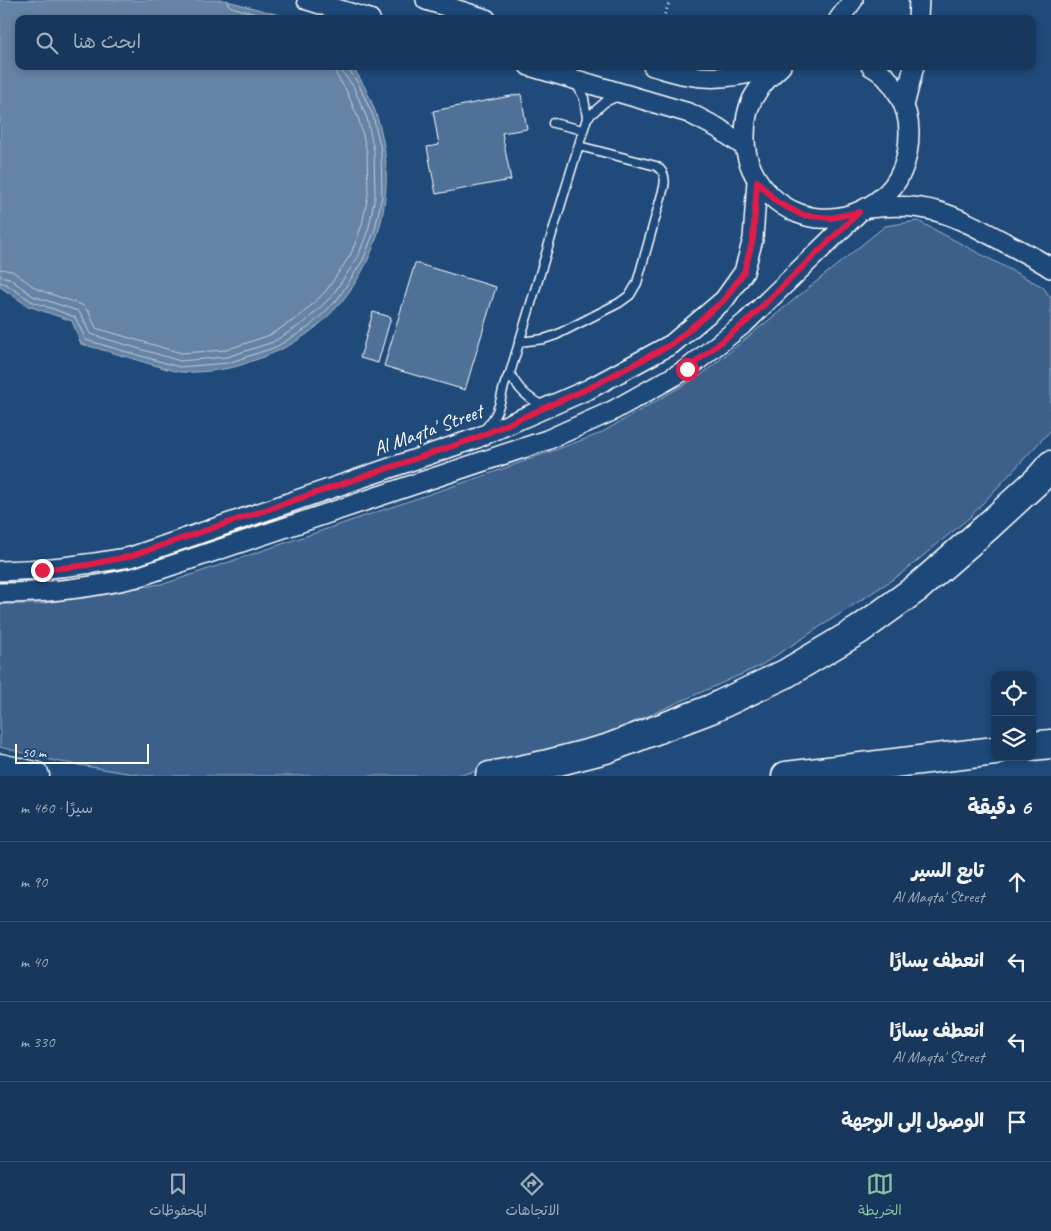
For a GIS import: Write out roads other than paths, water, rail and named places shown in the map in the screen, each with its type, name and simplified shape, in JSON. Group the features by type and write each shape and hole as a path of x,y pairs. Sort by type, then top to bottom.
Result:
{"highway":[{"path":"490,776 544,765 606,749 711,709 785,674 859,630 917,588 986,528 1039,479 1051,465"},
{"path":"1036,746 1051,744"},
{"path":"786,776 991,751"},
{"path":"0,768 35,776"}],"street":[{"path":"308,0 357,15"},
{"path":"426,0 473,15"},
{"path":"841,15 853,0"},
{"path":"918,15 919,0"},
{"path":"542,70 689,113 718,128 744,147"},
{"path":"667,70 688,76 713,77 736,76 762,70"},
{"path":"775,70 765,80 752,101 745,123 744,147 749,165 757,181 777,202 802,215 831,218 892,205 916,206 939,211 962,219 1051,268"},
{"path":"0,593 103,586 137,577 547,440 612,411 687,369 746,322 864,210 888,192 902,172 909,148 909,123 904,106 893,85 876,70"},
{"path":"904,106 913,70"},
{"name":"Al Maqta' Street","path":"0,571 42,570 87,565 131,556 476,438 548,408 589,388 672,344 724,300 744,272 753,239 757,181"}],"lane":[{"path":"476,438 494,418 498,408 503,384 510,373 587,118 584,98 574,80"},
{"path":"587,118 605,102 626,94"},
{"path":"553,123 583,130"},
{"path":"519,342 544,339 556,335 619,303 630,295 637,283 664,186 663,173 656,166 579,146"},
{"path":"510,373 521,391 529,398 548,408"}],"water":[{"path":"0,0 224,0 279,15 15,15 15,70 354,70 374,107 385,150 386,194 377,236 359,276 333,311 299,339 258,359 236,367 198,372 180,372 81,344 72,321 28,306 0,287"}]}
